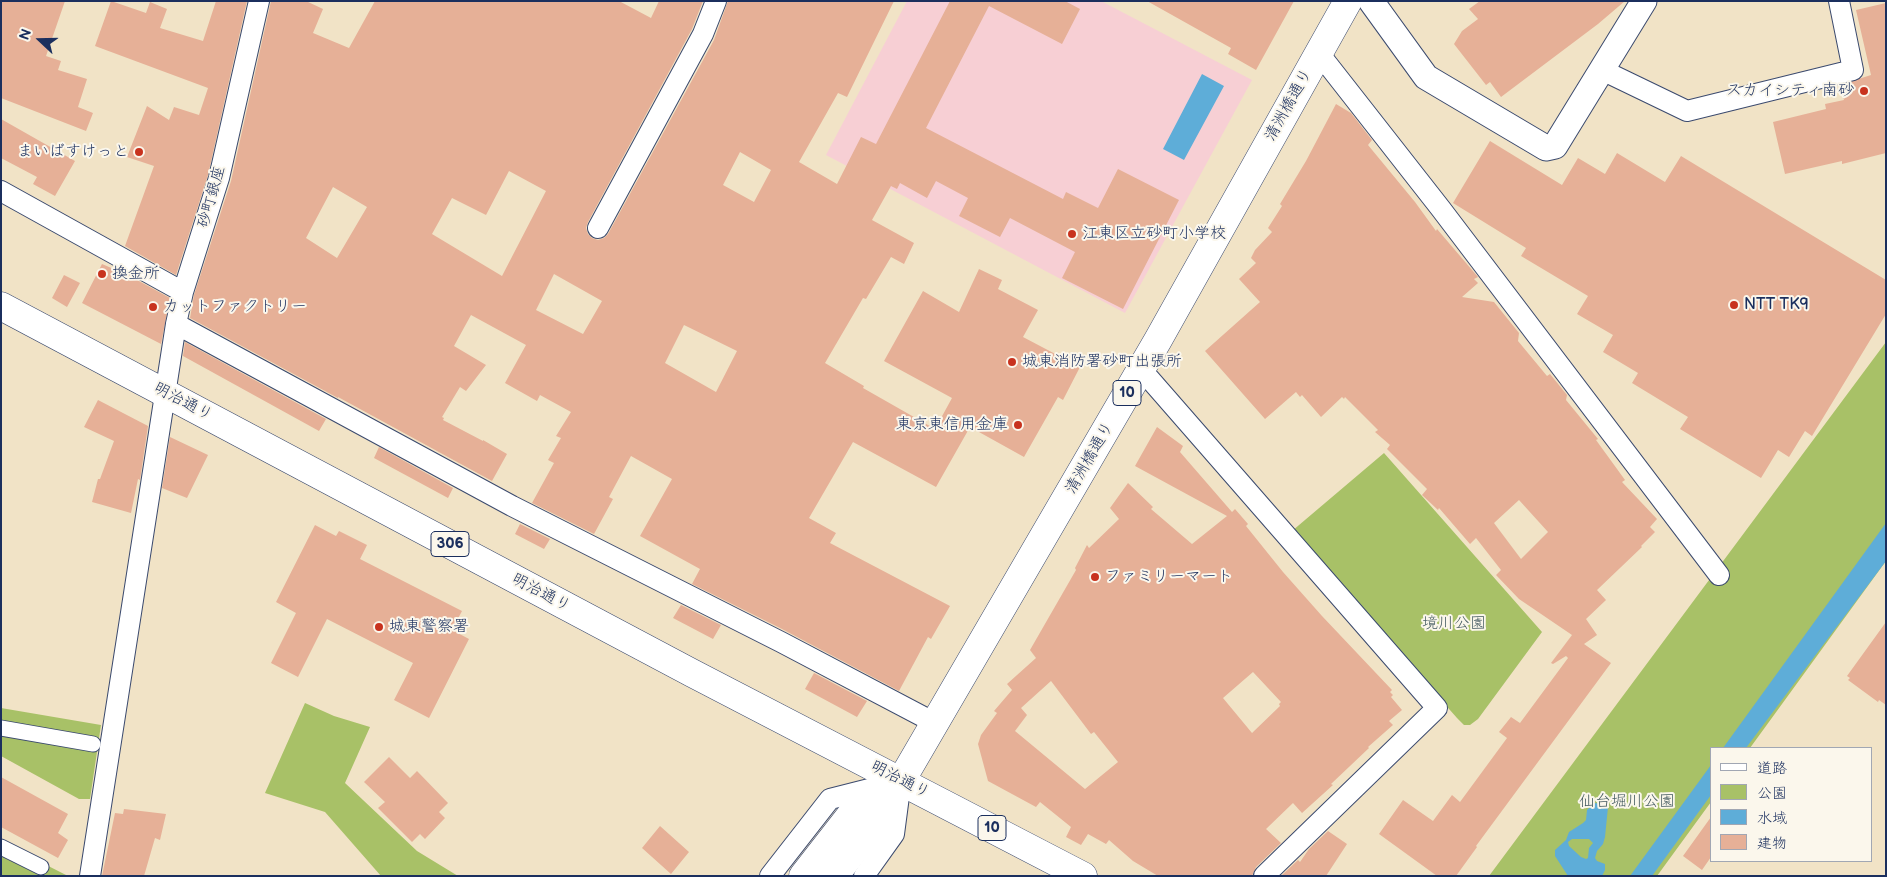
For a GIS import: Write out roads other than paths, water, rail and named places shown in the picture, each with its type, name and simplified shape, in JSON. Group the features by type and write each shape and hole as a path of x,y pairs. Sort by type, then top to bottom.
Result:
{"main road":[{"name":"清洲橋通り","path":"834,876 875,824 901,781 1141,369 1348,1"},
{"name":"明治通り","path":"1,306 692,673 1083,876"},
{"name":"清洲橋通り","path":"803,876 853,812 901,781"}],"street":[{"name":"砂町銀座","path":"90,876 176,324 183,292 219,178 259,1"},
{"path":"598,228 703,34 716,1"},
{"path":"1371,1 1426,77 1546,148 1556,146 1644,1"},
{"path":"1602,70 1687,111 1853,70 1839,1"},
{"path":"1318,52 1441,209 1719,575"},
{"path":"1,191 183,292"},
{"path":"176,324 512,506 781,642 935,723"},
{"path":"1141,369 1437,708 1264,876"},
{"path":"1,728 93,744"},
{"path":"770,876 830,799 901,781 894,834 864,876"},
{"path":"1,847 41,867"}],"water":[{"path":"1202,74 1224,86 1184,160 1163,149"},
{"path":"1886,523 1886,561 1747,747 1724,747"},
{"path":"1710,766 1710,796 1652,876 1630,876"},
{"path":"1594,803 1605,804 1608,807 1605,837 1595,858 1597,861 1605,864 1605,870 1602,876 1568,876 1555,856 1555,850 1566,840 1569,832 1586,820 1587,810","holes":["1572,839 1589,839 1593,843 1589,848 1588,858 1586,859 1569,846 1568,842"]}],"place":[{"name":"スカイシティ南砂","path":"1864,91"},
{"name":"まいばすけっと","path":"139,152"},
{"name":"江東区立砂町小学校","path":"1072,234"},
{"name":"換金所","path":"102,274"},
{"name":"NTT TK9","path":"1734,305"},
{"name":"カットファクトリー","path":"153,307"},
{"name":"城東消防署砂町出張所","path":"1012,362"},
{"name":"東京東信用金庫","path":"1018,425"},
{"name":"ファミリーマート","path":"1095,577"},
{"name":"城東警察署","path":"379,627"}],"park label":[{"name":"境川公園","path":"1454,624"},
{"name":"仙台堀川公園","path":"1627,802"}]}
